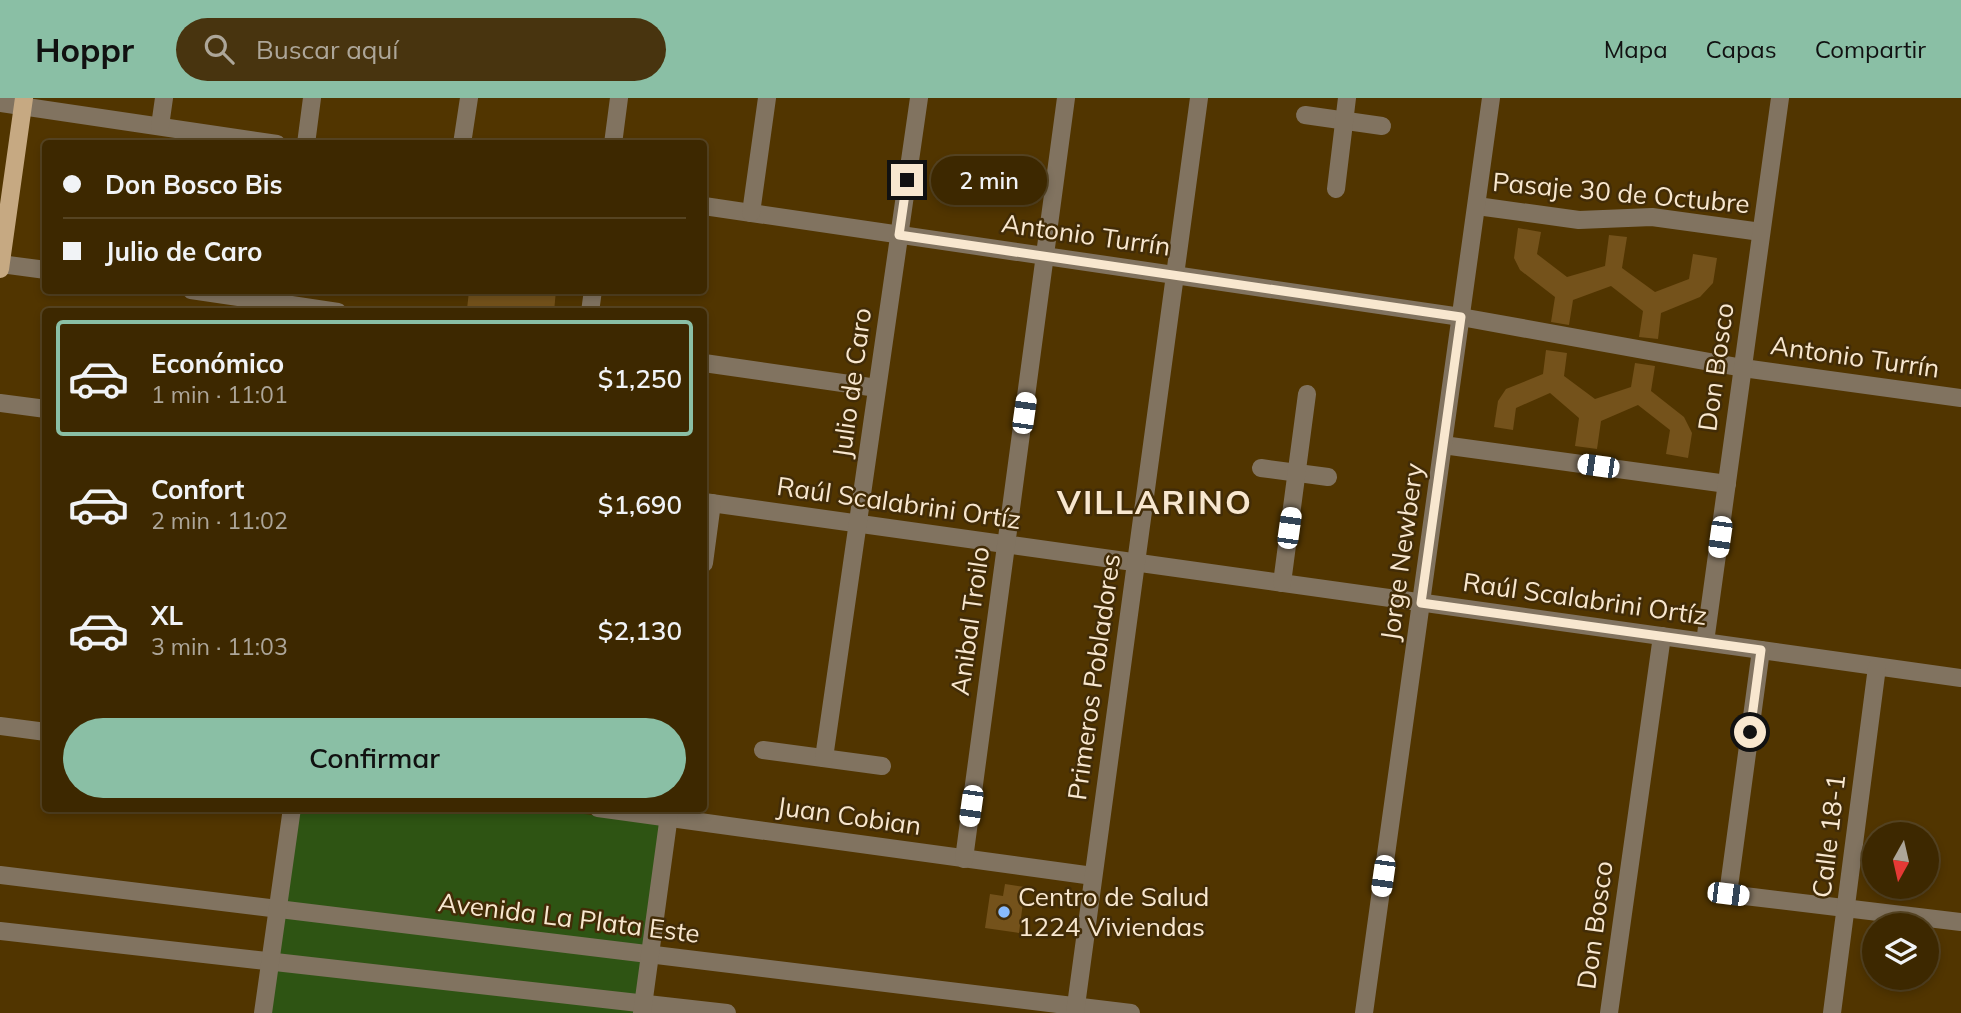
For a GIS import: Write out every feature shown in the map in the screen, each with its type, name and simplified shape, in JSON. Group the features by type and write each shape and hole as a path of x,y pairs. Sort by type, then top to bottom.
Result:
{"main road":[{"path":"0,269 24,102"}],"street":[{"path":"160,127 164,98"},
{"path":"307,140 312,98"},
{"path":"463,140 468,98"},
{"path":"614,140 619,98"},
{"path":"751,213 767,98"},
{"name":"Julio de Caro","path":"824,758 919,98"},
{"name":"Anibal Troilo","path":"964,859 1066,98"},
{"name":"Primeros Pobladores","path":"1075,1010 1199,98"},
{"path":"1336,189 1347,98"},
{"name":"Jorge Newbery","path":"1364,1013 1492,98"},
{"name":"Don Bosco","path":"1706,642 1780,98"},
{"path":"0,103 24,102 249,140"},
{"path":"1305,115 1382,126"},
{"name":"Antonio Turrín","path":"707,206 1461,317 1743,368 1961,398"},
{"name":"Pasaje 30 de Octubre","path":"1476,206 1579,220 1651,217 1761,232"},
{"path":"0,264 42,269"},
{"path":"222,294 316,308"},
{"path":"707,363 877,388"},
{"path":"1282,583 1307,394"},
{"path":"0,403 42,408"},
{"path":"1443,445 1727,484"},
{"path":"1261,468 1328,477"},
{"name":"Raúl Scalabrini Ortíz","path":"708,502 1961,678"},
{"name":"Don Bosco","path":"1609,1013 1662,636"},
{"path":"1761,650 1728,894 1961,922"},
{"name":"Calle 18-1","path":"1832,1013 1877,667"},
{"path":"0,726 42,731"},
{"path":"763,750 882,766"},
{"path":"262,1013 291,812"},
{"path":"642,1008 669,813"},
{"name":"Juan Cobian","path":"669,813 964,859 1093,876"},
{"name":"Avenida La Plata Este","path":"0,875 1075,1010 1131,1013"},
{"path":"0,931 642,1008 727,1013"}],"green space":[{"path":"298,812 571,812 661,825 635,1013 270,1013"}],"building":[{"path":"1518,228 1541,232 1537,254 1567,277 1605,266 1609,235 1627,237 1622,268 1655,292 1689,279 1693,254 1717,258 1713,283 1700,297 1661,313 1658,339 1639,337 1643,311 1611,286 1573,300 1569,325 1551,322 1555,297 1520,270 1514,258"},
{"path":"469,294 556,294 554,308 467,308"},
{"path":"1546,350 1567,353 1564,376 1595,399 1631,387 1635,363 1655,366 1651,391 1684,417 1692,433 1688,458 1666,454 1670,430 1638,405 1601,421 1597,449 1575,446 1579,418 1550,393 1516,408 1513,430 1494,427 1498,401 1506,389 1543,374"},
{"name":"Centro de Salud 1224 Viviendas","path":"1005,884 1025,887 1019,933 985,928 990,894 1003,896"}],"place":[{"name":"Centro de Salud 1224 Viviendas","path":"1004,912"}],"district":[{"name":"VILLARINO","path":"1155,502"}],"route":[{"path":"907,180 899,235 1461,317 1421,603 1761,650 1750,732"}]}
